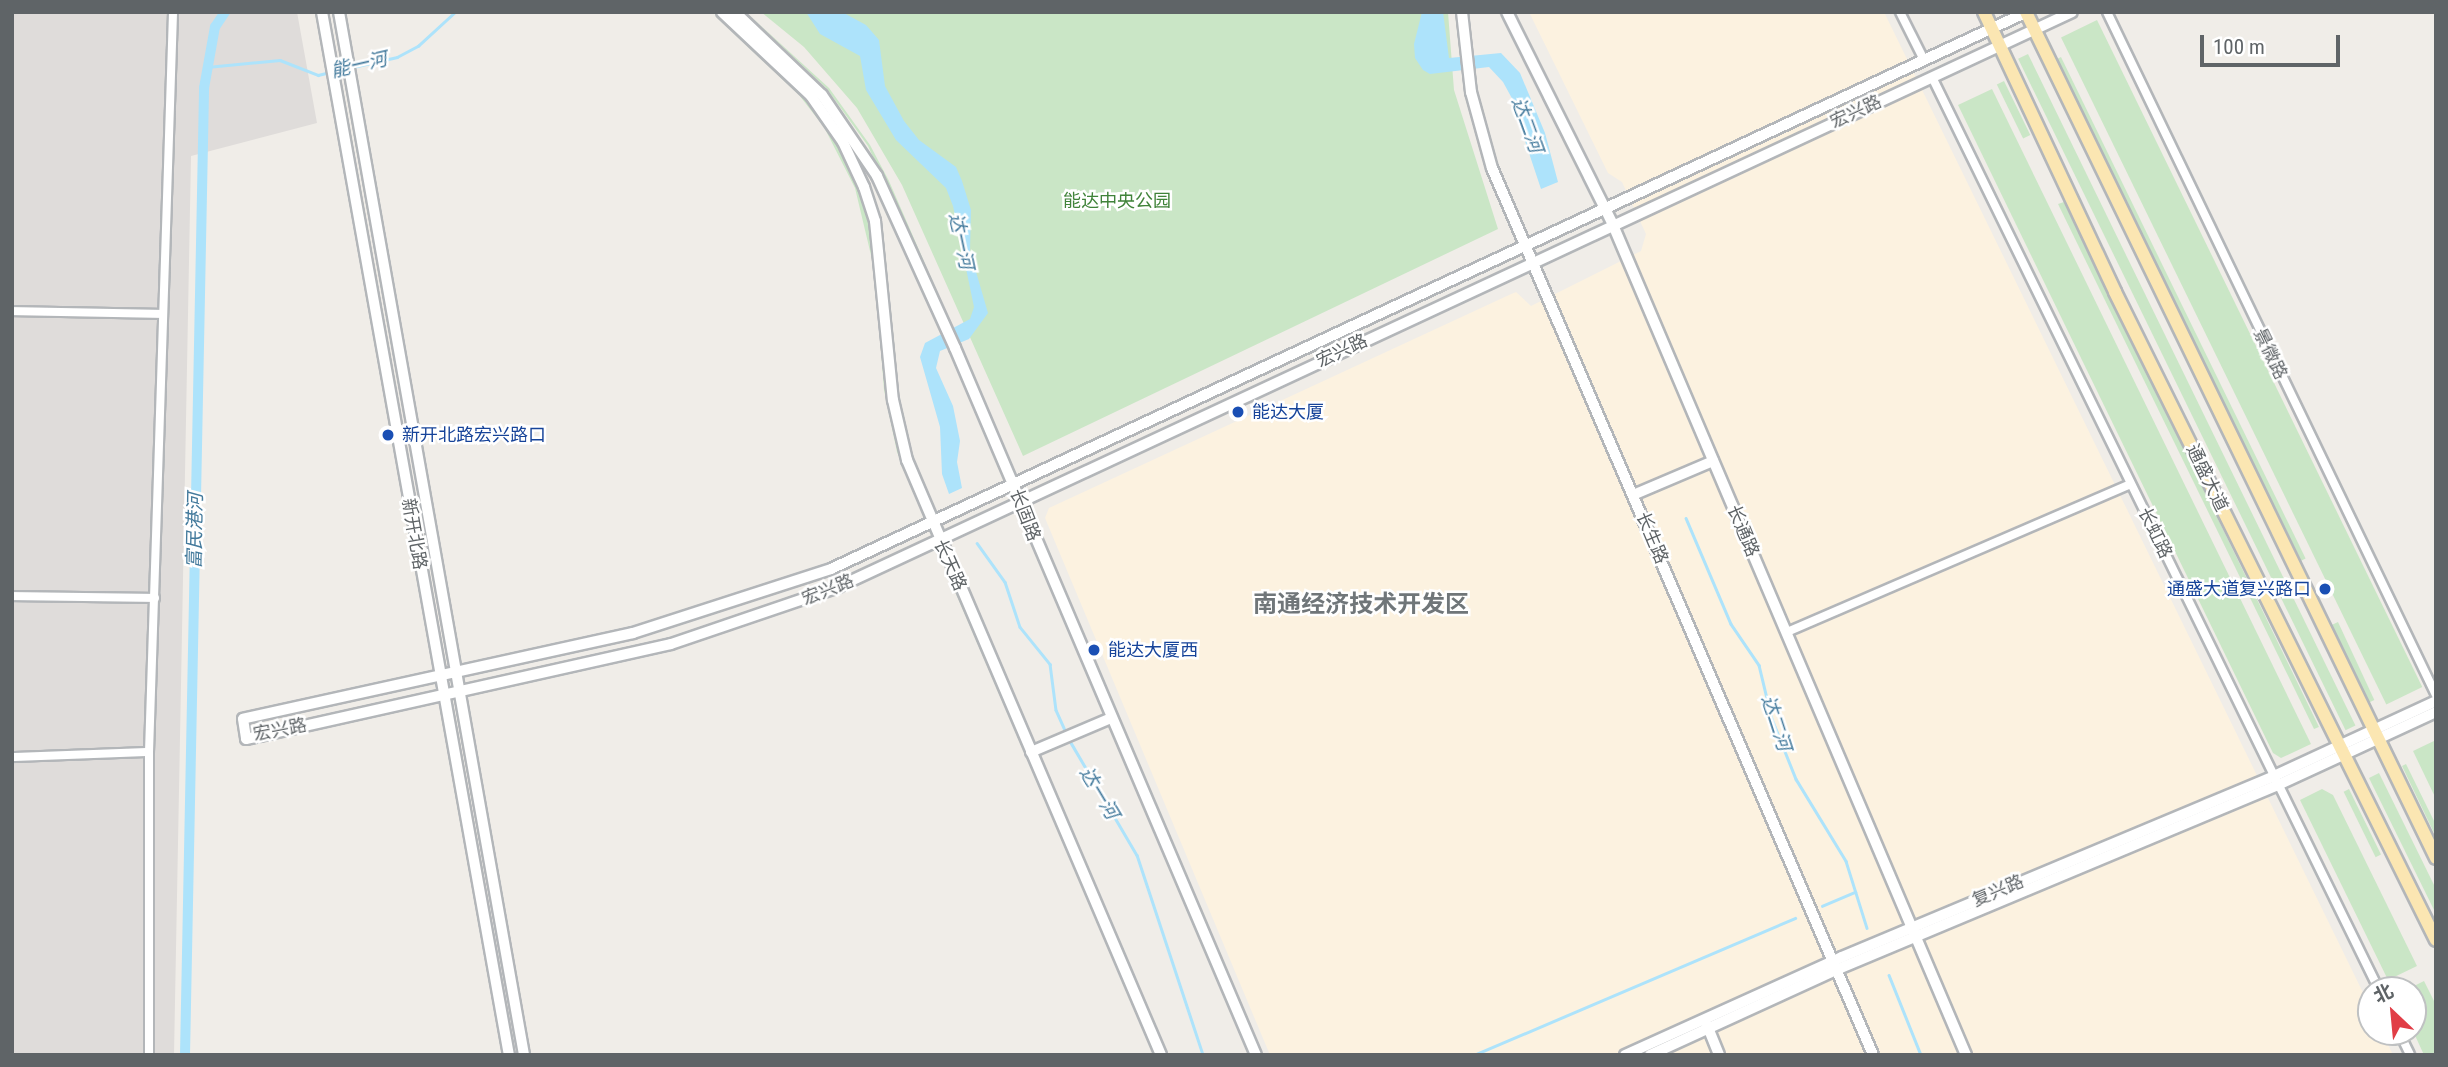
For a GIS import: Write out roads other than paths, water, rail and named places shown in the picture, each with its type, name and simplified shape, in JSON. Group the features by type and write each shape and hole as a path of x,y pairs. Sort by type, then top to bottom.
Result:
{"main road":[{"name":"通盛大道","path":"1984,12 2341,751 2436,940"},
{"path":"2026,12 2436,858"}],"street":[{"path":"149,1055 149,752 173,12"},
{"name":"新开北路","path":"322,12 509,1055"},
{"name":"新开北路","path":"339,12 524,1055"},
{"name":"长天路","path":"722,12 786,69 811,96 843,142 864,187 882,273 893,400 907,460 1161,1055"},
{"name":"长固路","path":"735,12 793,63 835,111 877,176 955,348 1256,1055"},
{"name":"长生路","path":"1462,12 1468,70 1479,128 1524,246 1874,1055"},
{"name":"长通路","path":"1507,12 1613,225 1966,1055"},
{"path":"1900,12 1924,60"},
{"name":"宏兴路","path":"2026,12 831,569 738,602 633,633 243,719 246,739 671,644 838,587 2072,12"},
{"name":"景微路","path":"2107,12 2436,695"},
{"name":"长虹路","path":"1932,77 2372,976"},
{"path":"12,311 162,314"},
{"path":"1633,495 1713,461"},
{"path":"1787,632 2131,484"},
{"path":"12,596 155,597"},
{"path":"2374,734 2436,701"},
{"path":"2374,734 2436,712"},
{"path":"1031,752 1111,718"},
{"name":"复兴路","path":"1650,1055 1834,965 2276,780 2374,734"},
{"path":"12,757 149,752"},
{"path":"1707,1025 1719,1055"},
{"name":"复兴路","path":"1625,1055 1707,1025"}],"water":[{"path":"806,12 842,12 866,25 879,40 885,86 904,121 919,140 956,167 971,210 970,251 988,313 969,339 940,351 936,368 953,406 960,441 957,462 962,488 949,494 942,474 940,427 920,357 925,343 970,319 974,307 953,206 946,188 896,140 866,90 860,56 820,34"},
{"path":"1422,12 1443,12 1449,58 1501,53 1520,73 1545,133 1558,182 1541,189 1519,123 1520,113 1503,82 1489,67 1430,74 1423,70 1415,58 1414,44"}],"waterway":[{"name":"富民港河","path":"185,1055 204,88 215,27 225,12"},
{"name":"能一河","path":"353,67 397,57 418,46 455,12"},
{"name":"能一河","path":"207,67 280,60 318,75 330,72"},
{"name":"达二河","path":"1686,518 1731,624 1759,665 1772,719 1796,779 1846,861 1867,928"},
{"name":"达一河","path":"977,543 1005,582 1020,627 1050,664 1056,710 1067,735"},
{"name":"达一河","path":"1070,741 1137,855 1203,1055"},
{"path":"1822,906 1855,892"},
{"path":"1474,1055 1795,918"},
{"name":"达二河","path":"1889,975 1921,1055"}],"place":[{"name":"能达大厦","path":"1238,412"},
{"name":"新开北路宏兴路口","path":"388,435"},
{"name":"通盛大道复兴路口","path":"2325,589"},
{"name":"能达大厦西","path":"1094,650"}],"district":[{"name":"南通经济技术开发区","path":"1361,605"}],"park label":[{"name":"能达中央公园","path":"1117,201"}]}
